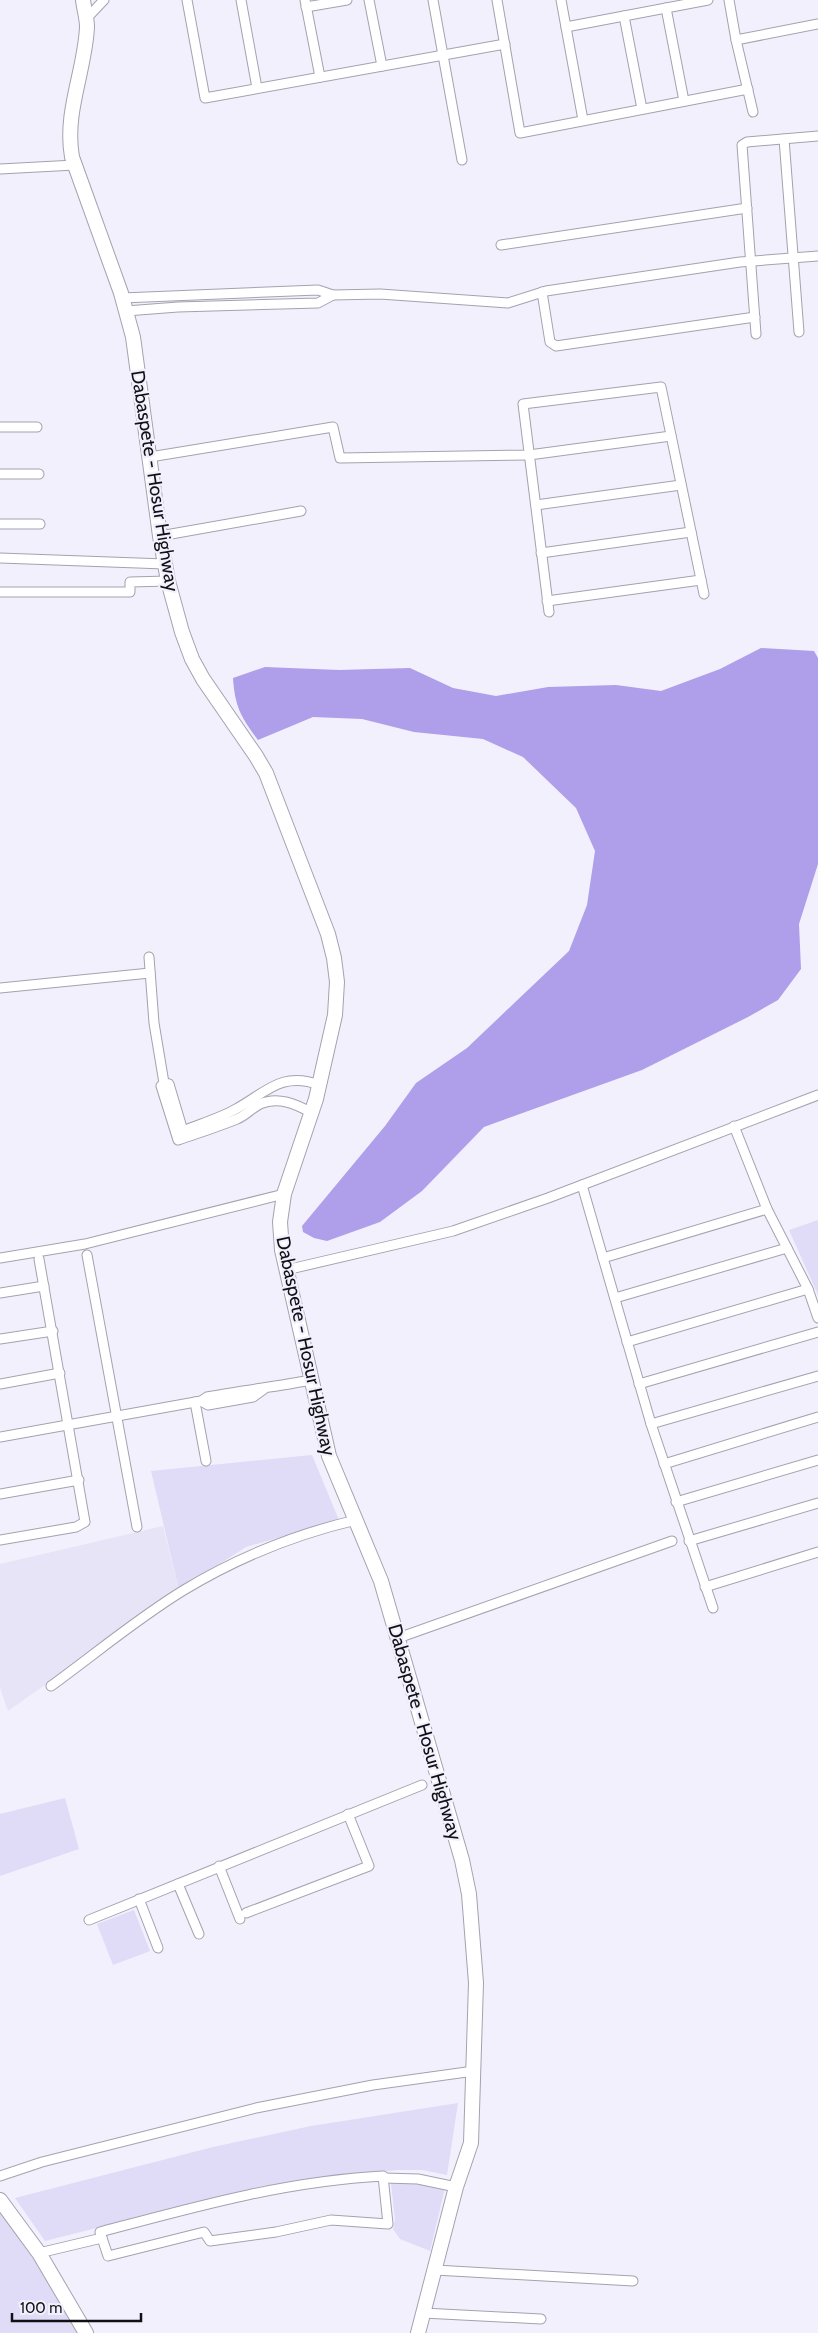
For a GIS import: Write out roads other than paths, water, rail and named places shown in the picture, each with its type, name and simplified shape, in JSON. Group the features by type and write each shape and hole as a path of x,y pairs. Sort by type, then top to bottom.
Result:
{"highway":[{"name":"Dabaspete - Hosur Highway","path":"83,0 86,19 85,42 70,119 69,139 74,165 124,305 138,367 160,536 168,581 192,658 203,680 266,773 328,934 334,958 337,982 335,1015 320,1085 284,1194 280,1222 286,1270 329,1456 381,1581 462,1860 469,1894 476,1983 471,2143 456,2187 418,2333"},
{"path":"0,2200 39,2253 86,2333"}],"street":[{"path":"86,19 104,0"},
{"path":"187,0 205,98 504,44"},
{"path":"241,0 257,88"},
{"path":"320,77 305,4 347,0"},
{"path":"369,0 382,66"},
{"path":"433,0 462,160"},
{"path":"497,0 520,132 748,89"},
{"path":"561,0 583,120"},
{"path":"566,27 708,0"},
{"path":"728,0 753,112"},
{"path":"666,8 684,101"},
{"path":"624,16 642,109"},
{"path":"736,40 818,24"},
{"path":"756,334 742,145 747,142 818,136"},
{"path":"784,139 799,332"},
{"path":"0,169 74,165"},
{"path":"501,245 747,208"},
{"path":"124,305 318,290 333,295 380,294 503,304 542,292 751,262 818,256"},
{"path":"542,292 550,342 556,346 755,317"},
{"path":"124,305 178,307 318,303 333,295"},
{"path":"549,612 523,404 661,387 704,594"},
{"path":"0,428 37,427"},
{"path":"150,457 333,427 340,458 529,455 671,436"},
{"path":"0,474 39,474"},
{"path":"536,505 681,485"},
{"path":"160,536 301,511"},
{"path":"0,524 40,524"},
{"path":"541,553 691,532"},
{"path":"0,558 165,564"},
{"path":"547,600 701,580"},
{"path":"0,592 130,592 130,582 168,581"},
{"path":"149,957 154,1023 164,1083 161,1086 178,1140 239,1119 260,1104 269,1102 279,1101 296,1104 312,1113"},
{"path":"0,988 150,973"},
{"path":"164,1083 169,1084 183,1131 234,1110 263,1091 282,1082 304,1079 320,1085"},
{"path":"286,1270 453,1231 582,1185 818,1095"},
{"path":"734,1126 767,1209 808,1289 818,1318"},
{"path":"582,1185 651,1424 713,1608"},
{"path":"0,1258 85,1244 284,1194"},
{"path":"603,1258 767,1209"},
{"path":"615,1298 787,1248"},
{"path":"88,1255 137,1527"},
{"path":"0,1540 82,1526 85,1522 40,1259"},
{"path":"0,1293 44,1286"},
{"path":"627,1342 808,1289"},
{"path":"0,1339 53,1331"},
{"path":"639,1384 818,1332"},
{"path":"0,1384 60,1373"},
{"path":"651,1424 818,1376"},
{"path":"0,1436 198,1402 207,1397 251,1388 264,1390 311,1380"},
{"path":"198,1402 206,1461"},
{"path":"664,1464 818,1417"},
{"path":"676,1502 818,1460"},
{"path":"0,1494 79,1480"},
{"path":"689,1541 818,1503"},
{"path":"51,1686 182,1590 214,1572 264,1549 356,1520"},
{"path":"398,1638 672,1542"},
{"path":"705,1587 818,1552"},
{"path":"88,1920 422,1785"},
{"path":"219,1866 243,1916 369,1866 348,1814"},
{"path":"178,1884 199,1934"},
{"path":"139,1899 158,1948"},
{"path":"0,2176 42,2162 256,2108 373,2084 474,2071"},
{"path":"384,2178 388,2224 331,2220 276,2232 210,2242 204,2232 108,2256 100,2232 265,2190 358,2177 384,2176 384,2178 418,2180 456,2187"},
{"path":"39,2253 102,2238"},
{"path":"435,2270 633,2281"},
{"path":"423,2313 541,2318"}]}
